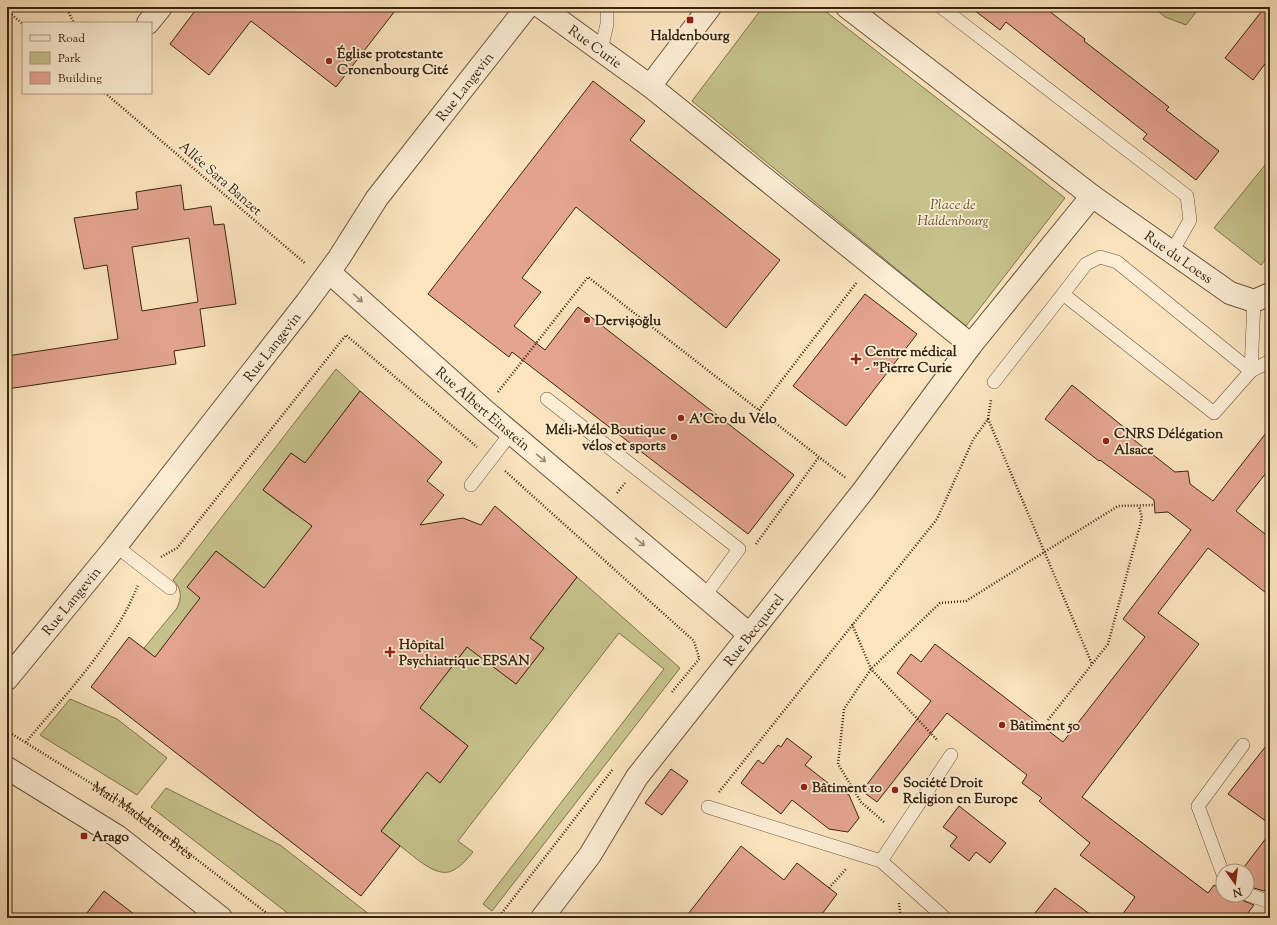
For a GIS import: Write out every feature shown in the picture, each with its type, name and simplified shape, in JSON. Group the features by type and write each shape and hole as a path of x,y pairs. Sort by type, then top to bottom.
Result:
{"street":[{"path":"149,22 161,7"},
{"name":"Rue Langevin","path":"7,679 116,546 327,276 378,198 527,7"},
{"name":"Rue Curie","path":"542,7 650,86"},
{"path":"710,7 650,86 971,345 1092,196 847,7"},
{"name":"Rue du Loess","path":"1092,196 1230,294 1262,297"},
{"name":"Rue Albert Einstein","path":"327,276 749,634"},
{"name":"Rue Becquerel","path":"542,918 590,855 638,777 863,491 971,345"},
{"name":"Mail Madeleine Brès","path":"7,768 117,836 222,918"}],"lane":[{"path":"601,50 608,24 607,7"},
{"path":"941,7 1186,196 1190,220 1172,252"},
{"path":"994,382 1086,264 1100,257 1117,262 1251,371"},
{"path":"1064,294 1214,412 1251,371 1270,361"},
{"path":"1251,371 1262,297"},
{"path":"547,399 739,549 704,597"},
{"path":"471,486 511,433"},
{"path":"116,546 170,588"},
{"path":"1219,863 1198,806 1242,745"},
{"path":"881,861 951,755"},
{"path":"708,807 881,861 945,918"},
{"path":"1255,897 1270,902"}],"path":[{"path":"66,7 74,22"},
{"path":"7,11 22,23"},
{"name":"Allée Sara Banzet","path":"106,94 327,276"},
{"path":"111,94 114,100"},
{"path":"759,410 870,264"},
{"path":"484,410 588,277 863,491"},
{"path":"26,742 87,669 129,607 141,579 147,570 155,561 177,548 346,334 491,460 694,641 699,658"},
{"path":"708,807 852,624 919,544 937,519 973,440 988,419 994,382"},
{"path":"988,419 1092,664"},
{"path":"739,549 752,548 819,458"},
{"path":"603,511 636,469"},
{"path":"898,834 861,802 838,764 844,709 871,669 940,603 966,601 1118,506 1154,505"},
{"path":"1048,720 1108,644 1142,518 1139,506"},
{"path":"852,624 871,669 951,755"},
{"name":"Mail Madeleine Brès","path":"7,731 131,809 273,918"}],"green space":[{"name":"Place de Haldenbourg","path":"763,7 820,7 1065,198 966,326 692,101"},
{"path":"1153,7 1200,7 1186,25 1165,17"},
{"path":"1270,159 1270,254 1261,265 1214,228"},
{"path":"336,369 360,391 322,441 321,475 291,453 263,490 293,513 323,512 253,603 247,575 216,551 188,587 215,609 154,659 145,662 151,654 144,648 179,604 180,590 173,580"},
{"path":"577,577 680,668 492,911 483,904 664,669 619,633 458,841 473,852 460,866 448,872 435,870 418,860 386,835 380,833 417,785 411,761 440,782 468,746 438,722 408,723 479,632 486,661 516,684 544,648 515,626 539,626"},
{"path":"70,699 117,719 167,758 137,795 40,735"},
{"path":"166,788 280,845 374,918 294,918 151,807"}],"building":[{"path":"198,7 398,7 336,87 251,21 209,75 170,44"},
{"path":"970,7 1044,7 1085,39 1084,41 1169,107 1166,110 1219,151 1196,180 1143,139 1147,134 1006,22 1000,30"},
{"path":"1265,7 1270,7 1270,57 1253,80 1225,58"},
{"path":"593,81 645,121 630,140 780,260 726,328 576,207 522,278 541,292 514,326 545,350 578,307 794,475 748,534 512,352 509,357 428,294"},
{"path":"181,185 184,210 211,206 214,225 224,224 236,304 200,309 205,346 174,351 176,364 7,389 7,356 118,339 107,265 84,269 74,218 138,209 136,192","holes":["189,238 198,302 142,311 132,247"]},
{"name":"Centre médical - \"Pierre Curie","path":"865,294 917,334 846,426 793,386"},
{"path":"1072,385 1131,433 1129,436 1175,472 1188,471 1190,484 1213,501 1270,428 1270,468 1236,511 1270,538 1270,596 1208,548 1158,613 1199,644 1082,797 1208,893 1215,886 1215,903 1249,903 1254,905 1244,918 1120,918 1135,897 1080,855 1090,843 1039,801 1042,798 1022,783 1027,775 947,713 877,802 862,791 931,701 897,673 911,654 921,662 935,644 1063,742 1145,637 1123,619 1191,530 1168,512 1155,513 1154,500 1100,460 1099,461 1045,419"},
{"name":"Hôpital Psychiatrique EPSAN","path":"360,391 442,462 427,481 444,495 420,525 463,518 481,525 495,506 577,577 530,638 544,648 516,684 467,647 420,708 468,746 440,783 427,772 381,831 400,846 361,896 91,687 129,637 155,657 200,598 187,587 216,551 264,588 312,526 263,490 291,453 305,463"},
{"name":"Bâtiment 10","path":"787,738 812,757 805,765 833,787 835,785 849,795 859,818 848,832 829,829 792,800 781,814 741,783 758,760 763,764 778,745 781,747"},
{"path":"1270,741 1270,824 1228,794"},
{"path":"671,769 688,781 662,815 645,803"},
{"path":"959,806 1006,843 990,863 976,852 969,861 950,846 957,837 943,827"},
{"path":"1270,833 1270,884 1264,891 1255,888 1255,863 1247,863"},
{"path":"741,846 784,880 797,863 837,894 819,918 685,918"},
{"path":"1055,888 1095,918 1031,918"},
{"path":"104,891 139,918 83,918"}],"place":[{"name":"Haldenbourg","path":"690,20"},
{"name":"Église protestante Cronenbourg Cité","path":"329,61"},
{"name":"Dervişoğlu","path":"587,320"},
{"name":"Centre médical - \"Pierre Curie","path":"856,359"},
{"name":"A'Cro du Vélo","path":"681,418"},
{"name":"Méli-Mélo Boutique vélos et sports","path":"674,437"},
{"name":"CNRS Délégation Alsace","path":"1106,441"},
{"name":"Hôpital Psychiatrique EPSAN","path":"390,652"},
{"name":"Bâtiment 50","path":"1002,725"},
{"name":"Bâtiment 10","path":"804,787"},
{"name":"Société Droit Religion en Europe","path":"895,790"},
{"name":"Arago","path":"84,836"}]}
